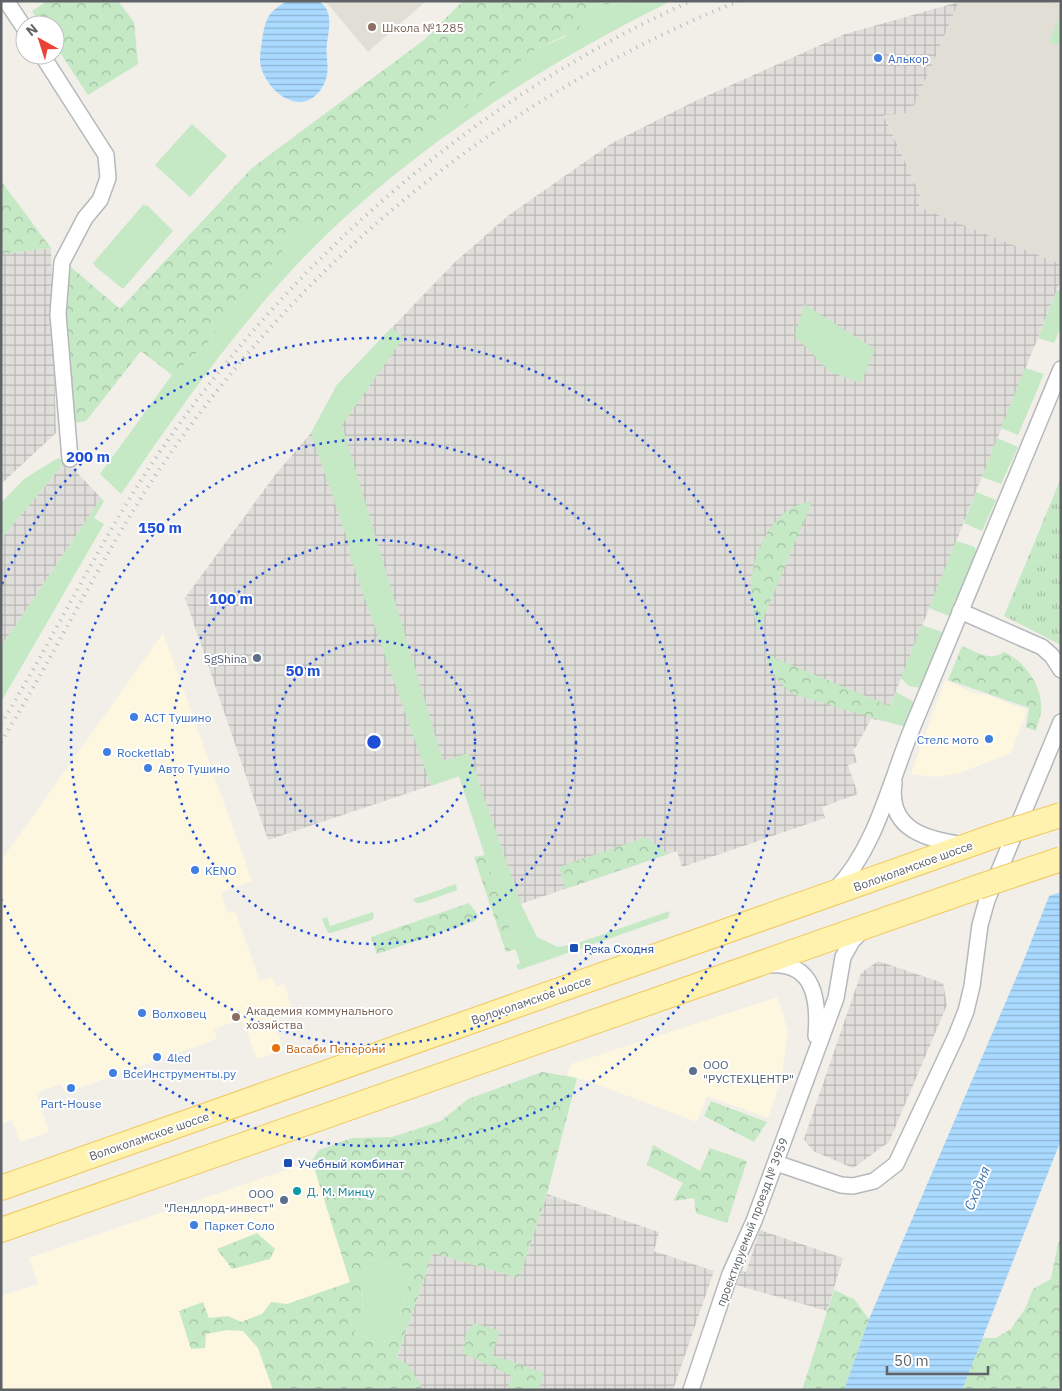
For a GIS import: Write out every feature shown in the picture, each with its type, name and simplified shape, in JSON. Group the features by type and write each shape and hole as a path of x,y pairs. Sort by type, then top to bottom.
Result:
{"main road":[{"name":"Волоколамское шоссе","path":"1,1188 1000,834 1061,815"},
{"path":"1,1230 1061,859"}],"street":[{"path":"48,65 106,155 108,178 100,200 85,218 62,262 58,314 70,459"},
{"path":"831,894 849,876 863,855 896,767 1061,369"},
{"path":"960,611 1042,647 1052,656 1061,670"},
{"path":"776,1163 841,1185 853,1186 874,1181 896,1164 962,1019 972,986 980,925 987,900 1061,722"},
{"path":"896,767 894,796 899,814 904,823 926,838 967,846"},
{"name":"проектируемый проезд № 3959","path":"692,1390 730,1274 754,1221 836,998 843,958 852,942 867,926"},
{"name":"проектируемый проезд № 3959","path":"750,967 778,964 786,966 802,974 812,985 818,1014 815,1055"}],"shaded area":[{"name":"Школа №1285","path":"325,1 426,1 368,52"},
{"path":"1043,1 1061,4 1061,264 919,207 920,194 884,115 911,113 959,2"},
{"path":"959,2 911,113 884,116 920,194 919,207 1061,264 1061,280 884,721 871,719 856,747 853,749 857,762 848,765 858,794 822,807 825,818 682,867 677,851 503,910 459,776 268,840 185,598 275,475 311,433 337,385 455,262 509,215 612,143 693,102 845,34"},
{"path":"51,248 56,433 1,484 1,254"},
{"path":"66,461 101,498 1,647 1,539"},
{"path":"163,633 252,881 221,892 228,913 235,911 260,981 272,977 276,987 284,984 292,1008 272,1016 284,1050 257,1059 242,1019 214,1029 217,1039 65,1093 61,1084 36,1093 49,1132 20,1142 12,1120 1,1124 1,861"},
{"path":"945,680 976,694 984,694 1027,710 1011,753 957,774 936,777 911,774"},
{"path":"878,961 943,983 947,1005 889,1142 853,1168 813,1151 804,1139 861,973"},
{"path":"778,997 788,1032 781,1080 768,1118 707,1096 697,1122 591,1082 567,1075 571,1064"},
{"path":"312,1161 360,1312 258,1348 273,1390 1,1390 1,1296 38,1284 29,1258"},
{"path":"547,1194 659,1232 654,1251 714,1271 673,1390 386,1390 433,1253 519,1278"},
{"path":"760,1230 843,1258 827,1311 733,1284 738,1270 746,1272"}],"green space":[{"path":"47,1 118,1 134,22 138,64 88,95 65,60 65,15 35,15 32,11"},
{"path":"463,1 631,1 612,5 596,3 583,13 579,29 536,49 459,113 410,146 400,159 349,200 326,225 311,222 297,231 259,283 235,304 207,344 172,375 141,351 86,421 74,423 65,307 71,267 120,309 252,168 424,40"},
{"path":"631,1 671,1 559,61 450,133 398,172 348,215 302,259 260,306 205,375 121,494 100,474 172,375 207,344 235,304 259,283 297,231 311,222 326,225 349,200 400,159 410,146 459,113 536,49 565,37 583,13 596,3 612,5"},
{"path":"1061,13 1061,46 1049,42"},
{"path":"192,124 227,156 190,197 155,165"},
{"path":"1,181 51,248 1,254"},
{"path":"143,205 148,206 173,231 123,289 93,263"},
{"path":"1057,290 1061,291 1061,327 1054,343 1038,338"},
{"path":"804,304 875,349 861,383 830,372 795,336"},
{"path":"391,328 404,337 342,425 443,761 469,753 521,904 537,937 558,947 575,944 670,911 668,918 519,970 516,965 520,963 459,776 431,786 349,554 350,548 311,433 337,385"},
{"path":"1025,368 1044,374 1018,435 1001,428"},
{"path":"997,438 1018,447 1001,484 982,477"},
{"path":"58,458 66,461 1,539 1,503 24,479"},
{"path":"1061,478 1061,645 1004,616"},
{"path":"976,492 996,500 982,531 964,523"},
{"path":"101,498 104,501 94,518 104,524 1,702 1,647"},
{"path":"812,502 758,631 752,603 751,579 759,549 775,522 785,512 798,505"},
{"path":"956,541 975,547 976,553 949,616 929,608"},
{"path":"922,625 942,632 921,688 909,686 901,678"},
{"path":"962,646 989,656 999,655 1004,652 1012,656 1026,669 1036,685 1041,703 1041,712 1036,731 1026,727 1029,708 948,680"},
{"path":"765,654 890,706 884,721 792,694 776,678"},
{"path":"896,692 916,703 906,727 884,721"},
{"path":"646,837 668,854 565,889 559,867"},
{"path":"485,855 516,949 506,952 474,857"},
{"path":"456,884 457,890 421,903 416,903 413,899"},
{"path":"469,903 478,915 475,921 377,954 371,937"},
{"path":"373,912 372,920 331,933 328,933 322,919 327,917 330,926"},
{"path":"542,1072 577,1078 547,1194 519,1278 433,1253 397,1357 409,1366 424,1390 273,1390 258,1348 243,1331 228,1330 206,1334 205,1348 191,1349 179,1311 203,1302 209,1318 228,1316 241,1322 262,1314 271,1302 287,1304 350,1282 312,1161 319,1150 352,1138 392,1137 441,1121 468,1099","holes":["372,1259 413,1269 394,1336 380,1344 354,1333 362,1317 363,1276"]},
{"path":"711,1101 767,1122 754,1142 704,1116"},
{"path":"653,1145 700,1171 710,1148 747,1161 727,1223 696,1213 694,1198 673,1201 683,1183 647,1165"},
{"path":"257,1233 275,1249 270,1259 232,1269 217,1249"},
{"path":"1061,1240 1061,1375 1058,1390 962,1390 982,1338 996,1338 1011,1329 1025,1309 1033,1289 1051,1279 1058,1243"},
{"path":"372,1259 413,1269 394,1336 380,1344 354,1333 362,1316 363,1276"},
{"path":"834,1290 854,1299 869,1319 844,1390 802,1390"},
{"path":"474,1323 500,1331 492,1355 544,1373 539,1390 507,1390 512,1376 462,1353 466,1333"}],"water":[{"path":"287,1 318,1 326,9 329,20 326,79 317,94 309,100 300,102 282,96 274,89 267,80 260,62 266,21 275,9"},
{"name":"Сходня","path":"1061,866 1061,1140 962,1390 844,1390 869,1319 1023,962"}],"pier":[{"path":"1061,863 1061,892 1046,897 1059,865"}],"railway":[{"path":"1,724 113,526 153,462 205,390 262,321 324,256 390,194 460,138 534,86 611,41 691,1"},
{"path":"1,742 119,534 161,467 217,391 278,319 344,252 415,191 490,135 570,84 653,39 739,1"}],"place":[{"name":"Школа №1285","path":"372,27"},
{"name":"Алькор","path":"878,58"},
{"name":"SgShina","path":"257,658"},
{"name":"АСТ Тушино","path":"134,717"},
{"name":"Стелс мото","path":"989,739"},
{"name":"Rocketlab","path":"107,752"},
{"name":"Авто Тушино","path":"148,768"},
{"name":"KENO","path":"195,870"},
{"name":"Река Сходня","path":"574,948"},
{"name":"Волховец","path":"142,1013"},
{"name":"Академия коммунального хозяйства","path":"236,1017"},
{"name":"Васаби Пеперони","path":"276,1048"},
{"name":"4led","path":"157,1057"},
{"name":"ООО \"РУСТЕХЦЕНТР\"","path":"693,1071"},
{"name":"ВсеИнструменты.ру","path":"113,1073"},
{"name":"Part-House","path":"71,1088"},
{"name":"Учебный комбинат","path":"288,1163"},
{"name":"Д. М. Минцу","path":"297,1191"},
{"name":"ООО \"Лендлорд-инвест\"","path":"284,1200"},
{"name":"Паркет Соло","path":"194,1225"}]}
